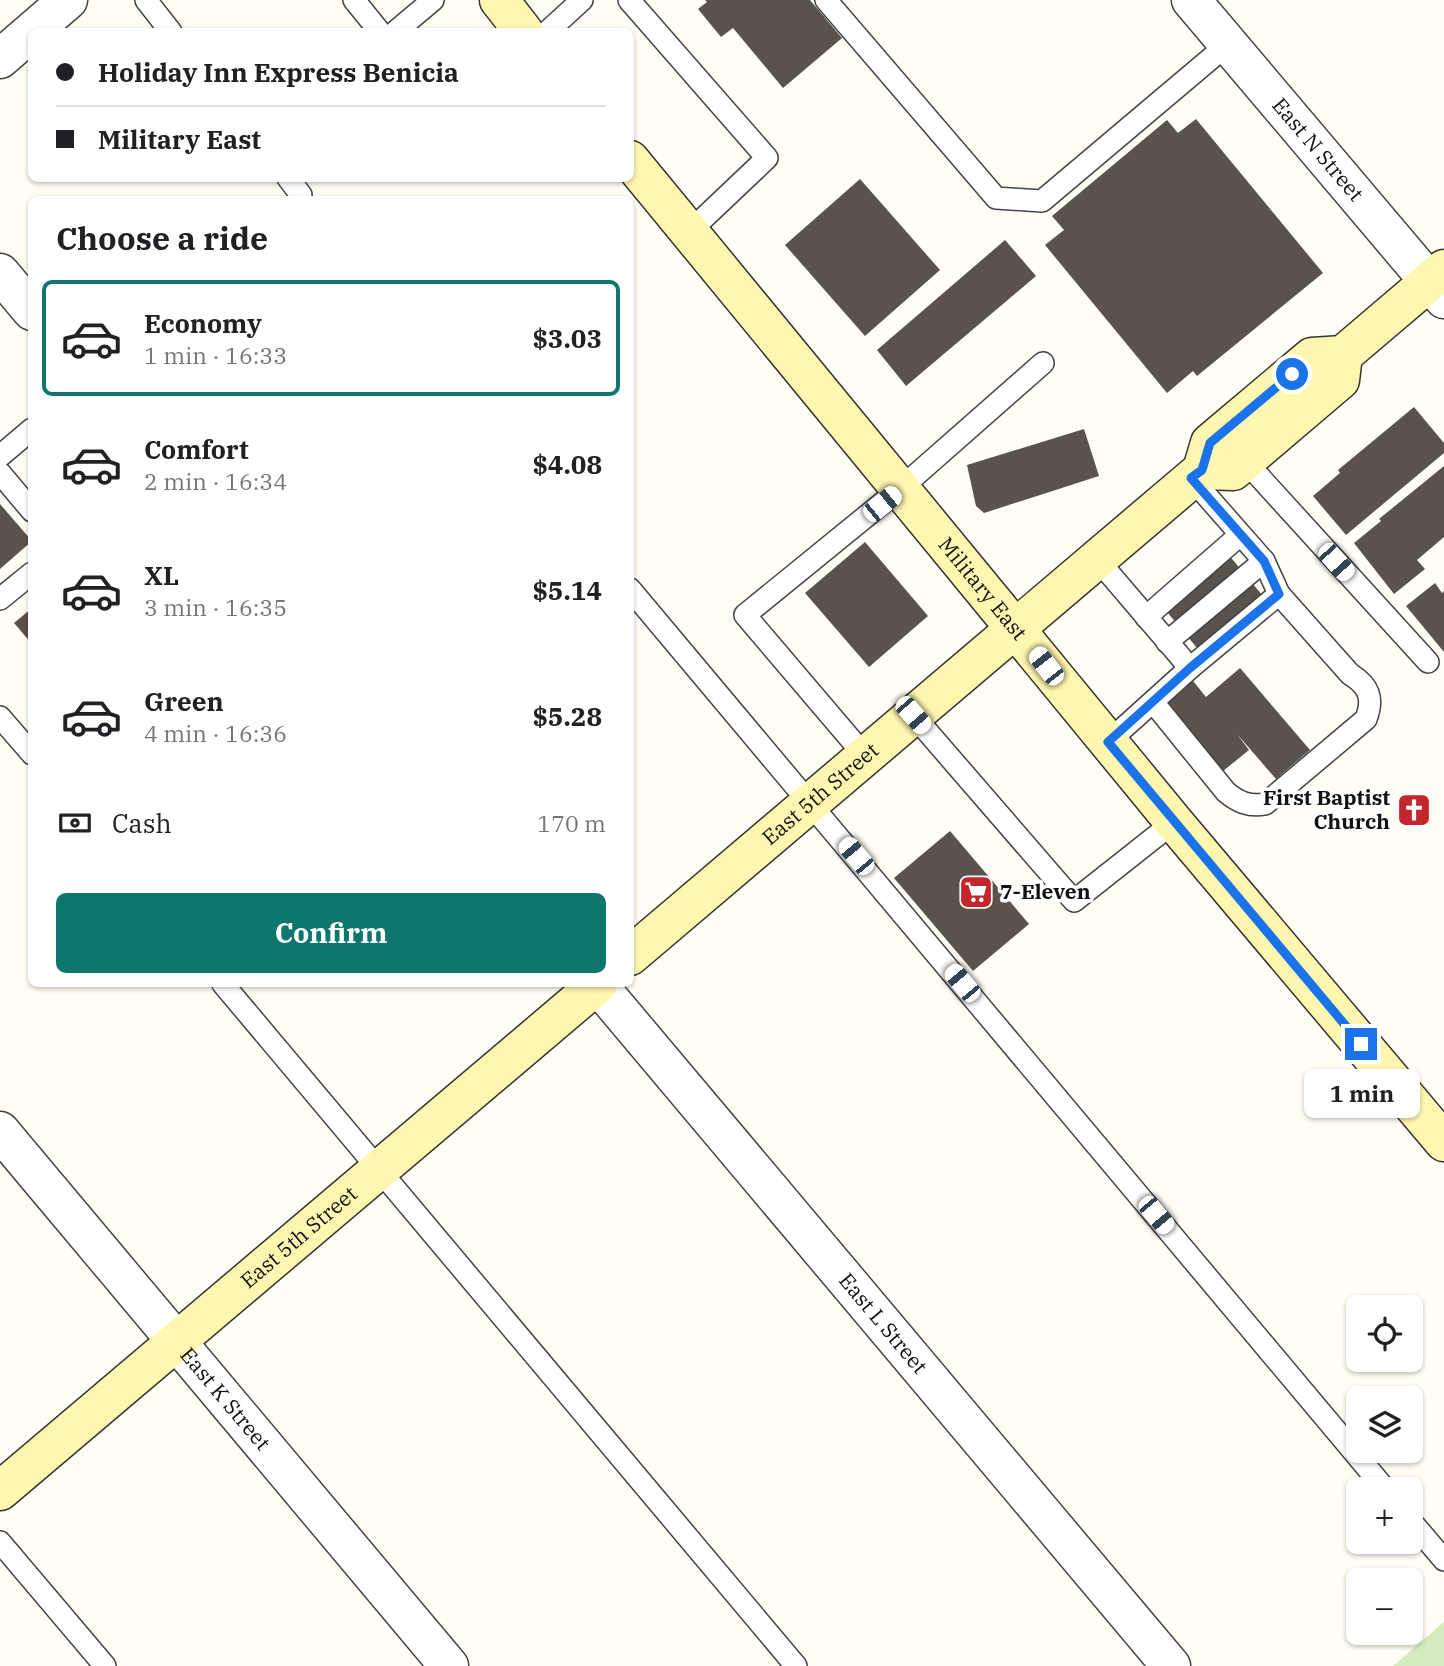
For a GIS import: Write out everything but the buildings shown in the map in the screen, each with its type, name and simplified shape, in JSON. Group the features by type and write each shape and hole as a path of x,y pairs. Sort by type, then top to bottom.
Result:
{"street":[{"path":"36,28 68,0"},
{"path":"499,0 521,28"},
{"name":"East N Street","path":"1191,0 1439,283"},
{"path":"0,59 28,35"},
{"name":"Military East","path":"634,165 1174,822 1444,1142"},
{"path":"0,273 28,306"},
{"path":"1197,474 1233,471 1340,380 1343,355 1439,283"},
{"name":"East 5th Street","path":"634,953 1197,474 1210,443 1312,357 1343,355"},
{"name":"East 5th Street","path":"0,1491 593,987"},
{"name":"East L Street","path":"600,987 1171,1666"},
{"name":"East K Street","path":"0,1131 449,1666"}],"lane":[{"path":"146,0 168,28"},
{"path":"354,0 377,28"},
{"path":"400,28 433,0"},
{"path":"551,28 582,0"},
{"path":"629,0 767,158 690,232"},
{"path":"826,0 996,198 1042,201 1228,44"},
{"path":"865,756 745,615 901,488 1043,363"},
{"path":"0,456 28,432"},
{"path":"1245,461 1428,662"},
{"path":"0,473 28,506"},
{"path":"1153,702 1226,792 1237,802 1256,806 1265,804 1366,719 1371,705 1369,692 1362,681 1350,674 1279,594 1264,561 1240,534 1197,474"},
{"path":"1146,617 1240,534"},
{"path":"1097,559 1190,668"},
{"path":"1167,642 1264,561"},
{"path":"0,599 28,576"},
{"path":"634,594 1375,1477"},
{"path":"1108,742 1190,668 1279,594"},
{"path":"913,715 1074,901 1174,822"},
{"path":"0,717 28,749"},
{"path":"226,987 796,1666"},
{"path":"1423,1535 1444,1560"},
{"path":"0,1542 105,1666"}],"green space":[{"path":"1444,1622 1444,1666 1393,1666 1417,1645 1423,1645 1423,1640"}],"place":[{"name":"First Baptist Church","path":"1414,810"},
{"name":"7-Eleven","path":"976,892"}],"route":[{"path":"1292,374 1210,443 1202,470 1191,478 1264,561 1279,594 1190,668 1108,742 1361,1044"}]}
